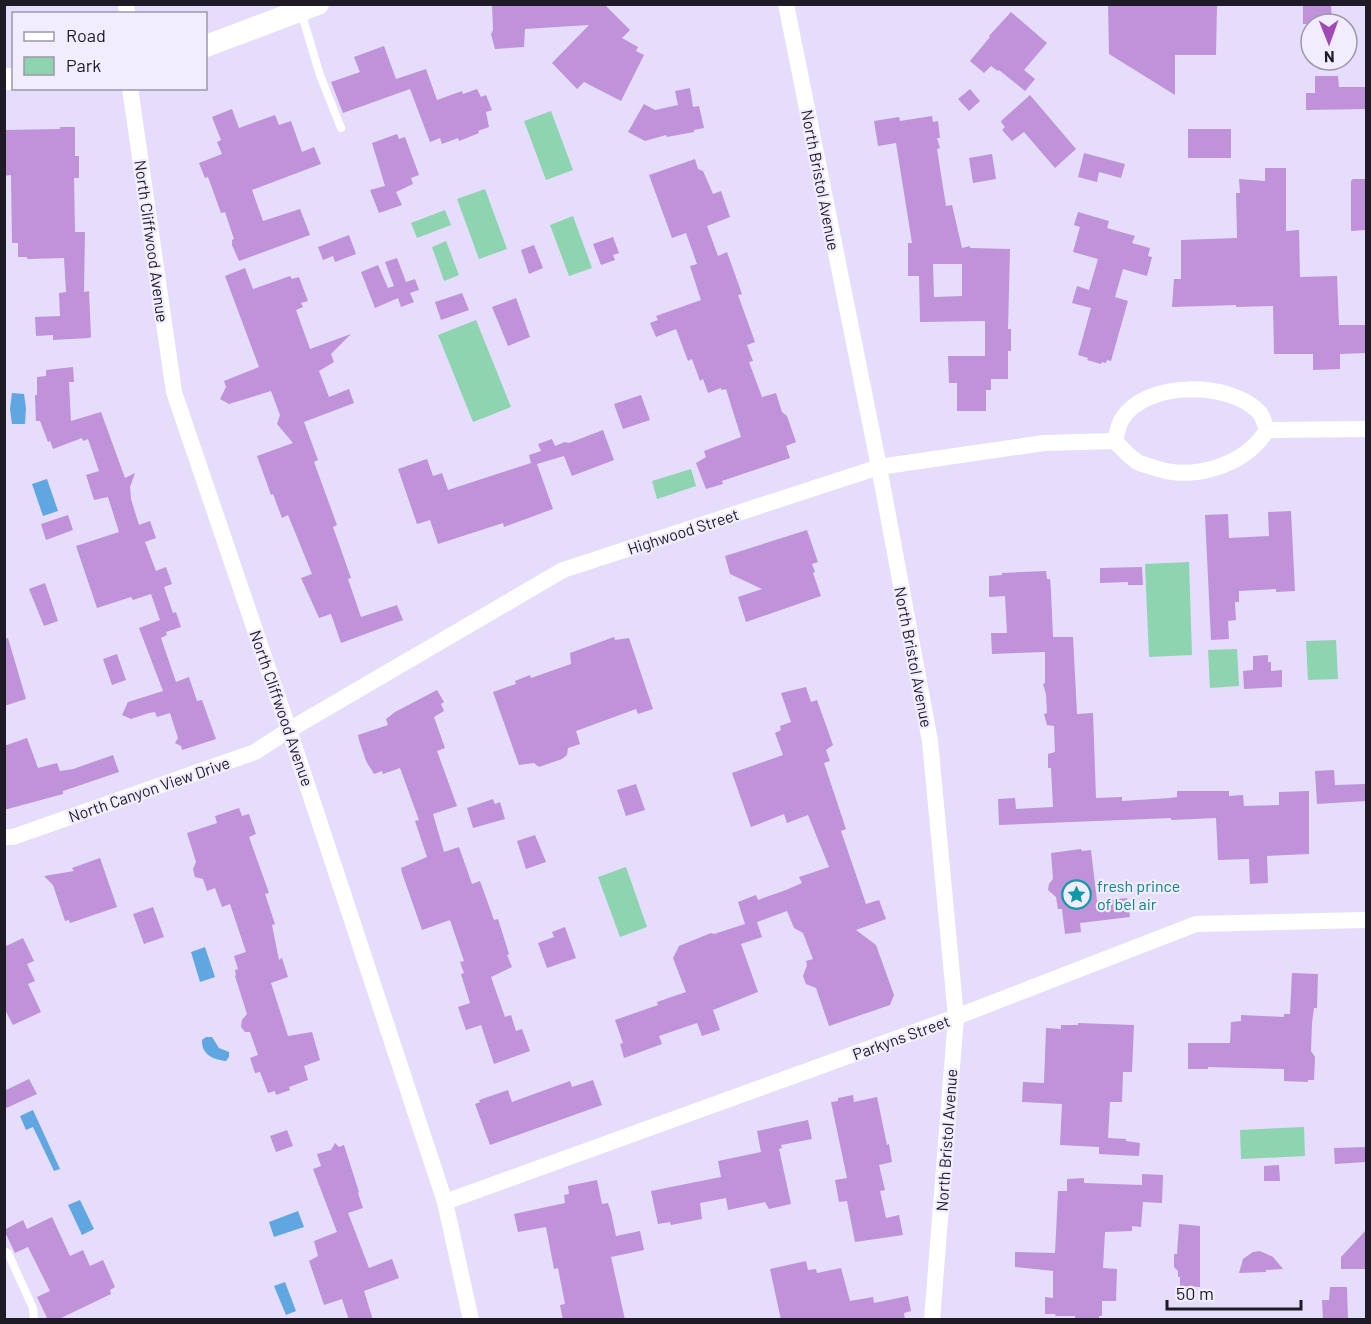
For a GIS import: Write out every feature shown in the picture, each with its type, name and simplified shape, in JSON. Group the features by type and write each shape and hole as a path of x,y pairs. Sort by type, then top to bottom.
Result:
{"main road":[{"path":"207,46 310,8"}],"street":[{"name":"North Bristol Avenue","path":"786,4 879,467 930,741 956,1017 932,1320"},
{"name":"North Cliffwood Avenue","path":"130,90 174,392 290,730 444,1202 471,1320"},
{"path":"1188,389 1216,392 1239,399 1261,414 1267,430 1259,443 1226,464 1180,473 1159,470 1136,461 1115,441 1121,419 1133,406 1158,393 1188,389"},
{"path":"1267,430 1366,429"},
{"name":"Highwood Street","path":"290,730 563,570 879,467 1044,443 1115,441"},
{"name":"North Canyon View Drive","path":"4,837 13,837 255,752 290,730"},
{"name":"Parkyns Street","path":"444,1202 956,1017 1196,924 1366,920"}],"lane":[{"path":"310,8 320,75 340,128"},
{"path":"4,1251 8,1253 33,1308 34,1320"}],"green space":[{"path":"551,111 573,170 546,180 524,121"},
{"path":"485,189 507,249 479,259 457,199"},
{"path":"445,210 451,225 417,238 411,223"},
{"path":"573,216 592,268 569,276 550,225"},
{"path":"446,241 459,275 444,281 432,247"},
{"path":"476,320 511,407 473,422 438,335"},
{"path":"691,469 696,486 657,499 652,481"},
{"path":"1189,562 1192,655 1149,657 1145,564"},
{"path":"1336,640 1338,679 1308,680 1306,641"},
{"path":"1237,649 1239,686 1210,688 1208,650"},
{"path":"626,867 647,927 620,937 598,877"},
{"path":"1304,1127 1305,1156 1241,1159 1240,1130"}],"water":[{"path":"12,393 24,394 25,424 12,424 10,409"},
{"path":"47,479 58,511 43,516 32,484"},
{"path":"205,947 215,977 200,982 191,952"},
{"path":"212,1037 219,1048 229,1052 226,1061 212,1058 206,1053 202,1040"},
{"path":"33,1110 60,1169 54,1171 33,1127 26,1130 20,1116"},
{"path":"80,1200 94,1229 82,1235 68,1205"},
{"path":"298,1211 304,1227 274,1237 269,1222"},
{"path":"285,1282 296,1311 286,1315 274,1286"}],"building":[{"path":"492,4 604,4 630,30 622,38 638,47 636,51 644,55 621,101 584,82 577,89 552,63 589,25 525,29 524,47 495,49 491,34 493,30"},
{"path":"1108,4 1217,4 1216,55 1175,55 1175,95 1109,54"},
{"path":"1303,4 1331,4 1331,12 1303,12"},
{"path":"1011,12 1047,43 1024,70 1035,79 1025,91 999,70 991,66 984,73 970,61"},
{"path":"384,46 396,79 426,69 437,100 462,91 463,94 477,89 481,97 486,95 492,110 486,112 489,127 459,141 458,138 442,144 440,138 430,142 410,89 343,113 331,82 360,72 354,57"},
{"path":"1315,76 1338,76 1339,87 1366,87 1366,109 1306,110 1306,93 1315,93"},
{"path":"690,88 693,107 699,106 704,128 645,141 628,132 644,104 655,110 678,105 675,91"},
{"path":"970,89 980,101 969,111 958,99"},
{"path":"1030,95 1076,149 1055,168 1024,132 1012,141 1002,130 1005,127 1002,120"},
{"path":"232,109 239,128 275,115 279,125 291,121 302,152 314,147 321,164 252,190 263,221 300,209 310,235 239,261 232,245 234,239 225,212 221,213 208,177 205,178 199,163 222,154 217,142 221,140 212,117"},
{"path":"932,116 933,122 938,121 940,138 937,138 940,148 937,149 946,206 952,205 962,248 970,246 970,248 1010,249 1008,329 1011,329 1011,351 1008,351 1008,379 991,379 991,390 986,390 986,411 957,411 957,383 949,383 948,356 985,356 985,321 920,322 919,276 908,276 908,243 912,243 896,143 878,146 874,121 899,117 900,121","holes":["933,264 962,264 962,296 934,297"]},
{"path":"60,127 75,127 75,156 79,156 79,178 74,178 75,232 85,232 84,292 89,291 91,337 53,340 53,335 36,336 35,317 60,316 59,293 66,292 64,258 27,259 27,257 18,257 18,243 12,243 11,175 4,176 4,130 60,129"},
{"path":"1188,129 1231,129 1231,158 1188,158"},
{"path":"397,134 399,139 405,137 419,175 411,178 413,184 396,192 402,205 379,213 370,190 385,186 372,143"},
{"path":"1084,153 1125,164 1121,178 1099,172 1097,182 1078,177"},
{"path":"992,154 996,179 973,183 969,158"},
{"path":"695,159 698,169 703,171 713,194 721,191 730,217 707,226 718,256 727,252 742,294 738,295 755,342 747,345 753,361 749,362 762,397 776,393 796,442 786,446 790,458 722,481 723,484 706,489 696,463 706,457 704,451 741,437 726,389 721,390 721,388 708,393 703,379 700,381 692,359 688,361 676,329 656,337 650,323 658,320 656,316 701,300 690,266 697,264 686,233 672,238 649,175"},
{"path":"1265,168 1286,168 1286,231 1299,230 1300,277 1337,276 1339,325 1366,325 1366,353 1340,354 1340,369 1313,370 1313,354 1274,354 1273,306 1172,307 1174,279 1181,279 1181,240 1237,238 1236,193 1240,193 1239,179 1265,181"},
{"path":"1366,179 1366,230 1351,231 1351,181"},
{"path":"1078,212 1109,221 1107,228 1135,236 1132,243 1150,248 1148,256 1152,257 1147,276 1123,269 1115,297 1128,301 1111,361 1107,360 1106,363 1101,364 1078,355 1091,308 1072,303 1077,286 1089,290 1098,259 1073,252 1080,227 1074,225"},
{"path":"349,235 356,254 335,262 333,256 323,260 318,247"},
{"path":"613,237 619,253 613,255 615,260 601,265 593,244"},
{"path":"534,245 543,268 529,274 521,250"},
{"path":"397,258 406,282 415,279 419,290 410,293 414,302 401,307 398,298 375,308 361,272 378,265 388,288 394,286 385,262"},
{"path":"245,268 253,289 290,276 292,279 299,277 308,301 301,303 303,307 296,310 310,349 351,334 331,354 334,362 319,371 329,397 349,389 354,403 304,422 318,460 314,462 337,525 333,527 351,578 348,579 361,617 397,605 403,620 341,643 331,614 319,618 301,578 312,574 288,515 282,518 273,494 271,495 257,456 293,443 277,424 280,415 271,391 229,404 220,399 226,387 224,381 259,367 225,276"},
{"path":"462,293 469,310 441,320 435,302"},
{"path":"516,298 530,337 508,346 492,307"},
{"path":"73,367 74,382 69,382 71,421 101,412 125,478 135,473 130,487 131,499 139,525 150,521 156,538 145,542 156,571 166,567 172,584 164,587 173,613 176,612 181,627 166,632 167,635 161,638 176,682 189,677 197,701 202,700 216,739 182,750 181,746 175,743 178,738 170,713 157,717 155,712 131,719 122,715 128,702 163,691 139,628 160,620 151,594 133,600 131,597 97,608 76,546 119,532 108,497 94,500 86,475 99,471 88,439 83,441 82,438 53,449 40,421 36,421 37,377 46,376 46,370"},
{"path":"641,395 650,420 623,429 614,404"},
{"path":"603,430 614,460 572,476 564,456 537,464 553,509 504,527 503,523 438,544 430,520 417,524 398,469 427,459 433,476 442,473 448,490 531,463 529,455 541,451 538,444 552,439 555,446 565,442 569,443"},
{"path":"1291,511 1295,591 1276,592 1276,589 1239,591 1239,602 1235,602 1236,620 1228,621 1229,639 1211,640 1205,515 1228,514 1229,538 1269,536 1268,512"},
{"path":"68,515 73,530 46,540 41,524"},
{"path":"807,530 818,562 812,564 821,596 746,622 738,597 762,589 730,574 725,556"},
{"path":"1142,567 1143,585 1128,585 1128,582 1100,583 1100,568"},
{"path":"1046,571 1047,579 1050,579 1053,637 1073,637 1077,714 1093,713 1096,798 1122,797 1122,801 1177,797 1177,791 1229,791 1229,796 1243,795 1244,806 1279,805 1279,792 1309,791 1309,854 1267,856 1268,883 1250,884 1249,859 1218,860 1216,818 999,825 998,799 1015,798 1016,809 1053,807 1048,754 1055,752 1054,726 1047,725 1044,714 1047,713 1043,684 1045,683 1045,652 992,654 991,633 1007,633 1005,596 989,597 989,576 1002,575 1002,573"},
{"path":"45,583 58,621 44,626 29,589"},
{"path":"614,637 615,640 629,638 653,709 638,714 636,709 576,731 580,744 568,748 567,755 562,759 539,767 534,763 519,765 493,692 516,684 515,681 530,675 531,678 571,664 570,653"},
{"path":"8,638 26,699 4,706 4,639"},
{"path":"117,654 126,680 112,685 103,659"},
{"path":"1268,655 1271,671 1282,670 1282,687 1244,689 1243,671 1253,670 1253,656"},
{"path":"806,687 811,702 817,700 833,745 826,750 830,761 824,763 846,829 841,831 866,904 879,900 886,919 856,930 876,945 894,995 890,1005 829,1026 816,988 806,984 803,976 806,961 813,959 803,933 794,928 787,911 757,922 762,937 741,944 758,992 713,1010 720,1030 702,1036 697,1023 659,1036 662,1044 624,1058 620,1044 623,1043 615,1020 658,1005 657,1002 686,992 673,958 679,946 711,933 745,924 738,902 756,895 758,900 786,890 802,883 799,877 829,867 808,815 787,823 784,814 751,827 732,773 783,755 775,733 781,730 780,726 791,722 781,693"},
{"path":"437,690 444,702 441,704 444,711 434,717 445,748 437,751 457,806 433,814 444,852 459,847 472,884 480,881 494,920 498,919 512,967 491,977 505,1017 511,1015 516,1031 522,1029 530,1051 494,1064 481,1025 466,1030 458,1007 470,1003 461,974 464,973 460,962 464,961 450,920 422,930 402,873 401,868 427,857 415,821 419,820 400,768 383,774 382,771 374,774 366,761 358,735 388,725 386,719 395,712"},
{"path":"27,738 38,768 57,763 60,771 73,769 113,755 119,772 63,791 63,794 4,810 4,746"},
{"path":"1334,770 1335,785 1365,784 1366,801 1317,804 1315,771"},
{"path":"636,784 645,810 626,816 617,790"},
{"path":"493,799 495,804 500,802 505,819 473,828 467,808"},
{"path":"239,808 242,816 249,814 256,834 249,837 269,893 265,894 275,924 272,925 279,960 282,958 288,977 271,983 288,1036 312,1032 320,1060 304,1066 308,1080 276,1095 275,1091 268,1093 260,1072 255,1073 250,1058 258,1055 250,1032 245,1032 241,1027 242,1020 247,1014 235,976 235,970 238,969 234,956 246,952 230,904 222,907 215,888 207,891 203,879 195,877 193,869 196,862 187,833 217,823 215,816"},
{"path":"535,835 546,862 526,869 517,841"},
{"path":"1081,849 1082,851 1091,850 1097,901 1127,898 1130,917 1080,923 1081,932 1065,934 1062,909 1058,909 1056,897 1048,890 1053,879 1051,853"},
{"path":"100,858 117,907 70,923 69,920 65,921 53,885 44,876 74,871 72,868"},
{"path":"153,907 164,937 144,944 133,914"},
{"path":"565,927 576,958 547,968 538,943 554,937 552,932"},
{"path":"23,938 34,961 27,964 35,981 28,984 41,1012 13,1025 4,1008 4,947"},
{"path":"1292,973 1318,974 1317,1008 1314,1008 1312,1023 1311,1051 1315,1057 1314,1080 1284,1081 1284,1069 1208,1067 1208,1069 1188,1069 1188,1043 1230,1043 1231,1022 1241,1021 1241,1015 1284,1017 1284,1014 1290,1014"},
{"path":"1078,1023 1134,1025 1132,1072 1123,1072 1122,1102 1110,1102 1108,1138 1140,1143 1139,1156 1099,1154 1099,1147 1060,1145 1062,1104 1022,1102 1023,1082 1044,1083 1046,1028 1061,1029 1061,1025 1078,1025"},
{"path":"29,1079 37,1094 4,1109 4,1091"},
{"path":"593,1080 602,1105 490,1145 475,1104 480,1102 479,1100 508,1090 512,1102 570,1081 572,1087"},
{"path":"853,1095 854,1102 877,1097 892,1162 879,1165 885,1190 880,1191 886,1218 899,1215 903,1235 855,1242 847,1201 839,1202 835,1180 847,1178 831,1102"},
{"path":"808,1120 812,1139 781,1145 782,1148 779,1149 791,1204 769,1209 765,1202 728,1210 726,1198 700,1203 702,1219 671,1225 670,1222 658,1224 651,1191 721,1177 718,1161 761,1152 757,1131"},
{"path":"287,1130 293,1146 276,1152 270,1136"},
{"path":"335,1143 339,1147 344,1145 359,1192 363,1208 348,1213 369,1268 392,1259 399,1278 364,1291 373,1320 349,1320 342,1299 324,1305 309,1261 318,1256 314,1241 337,1232 313,1169 321,1166 317,1154 331,1150"},
{"path":"1366,1147 1366,1162 1335,1164 1334,1148"},
{"path":"1279,1165 1280,1181 1264,1181 1264,1166"},
{"path":"1142,1174 1163,1175 1162,1203 1143,1202 1141,1227 1132,1226 1132,1231 1105,1232 1103,1268 1117,1269 1116,1301 1102,1301 1102,1316 1099,1316 1099,1320 1075,1320 1075,1316 1045,1314 1045,1297 1053,1298 1053,1271 1015,1267 1015,1252 1055,1253 1058,1191 1067,1191 1067,1179 1084,1178 1084,1183 1142,1185"},
{"path":"597,1180 602,1204 608,1203 616,1236 640,1231 644,1250 611,1257 625,1320 563,1320 560,1305 565,1304 558,1268 554,1269 546,1227 518,1232 514,1214 565,1203 564,1195 569,1194 568,1186"},
{"path":"52,1217 70,1256 83,1250 90,1266 103,1260 115,1287 110,1290 111,1294 57,1320 48,1320 37,1297 50,1291 28,1247 15,1253 4,1230 23,1220 27,1229"},
{"path":"1179,1224 1200,1226 1200,1287 1180,1286 1180,1277 1174,1267"},
{"path":"1366,1230 1366,1269 1341,1269 1341,1257"},
{"path":"1260,1251 1273,1257 1283,1269 1239,1273 1243,1259 1253,1252"},
{"path":"806,1261 808,1270 816,1269 817,1273 841,1268 850,1301 873,1297 874,1303 908,1296 911,1311 904,1313 905,1320 781,1320 770,1269"},
{"path":"1330,1287 1347,1287 1348,1320 1323,1320 1322,1300 1329,1300"}],"place":[{"name":"fresh prince of bel air","path":"1076,894"}]}
